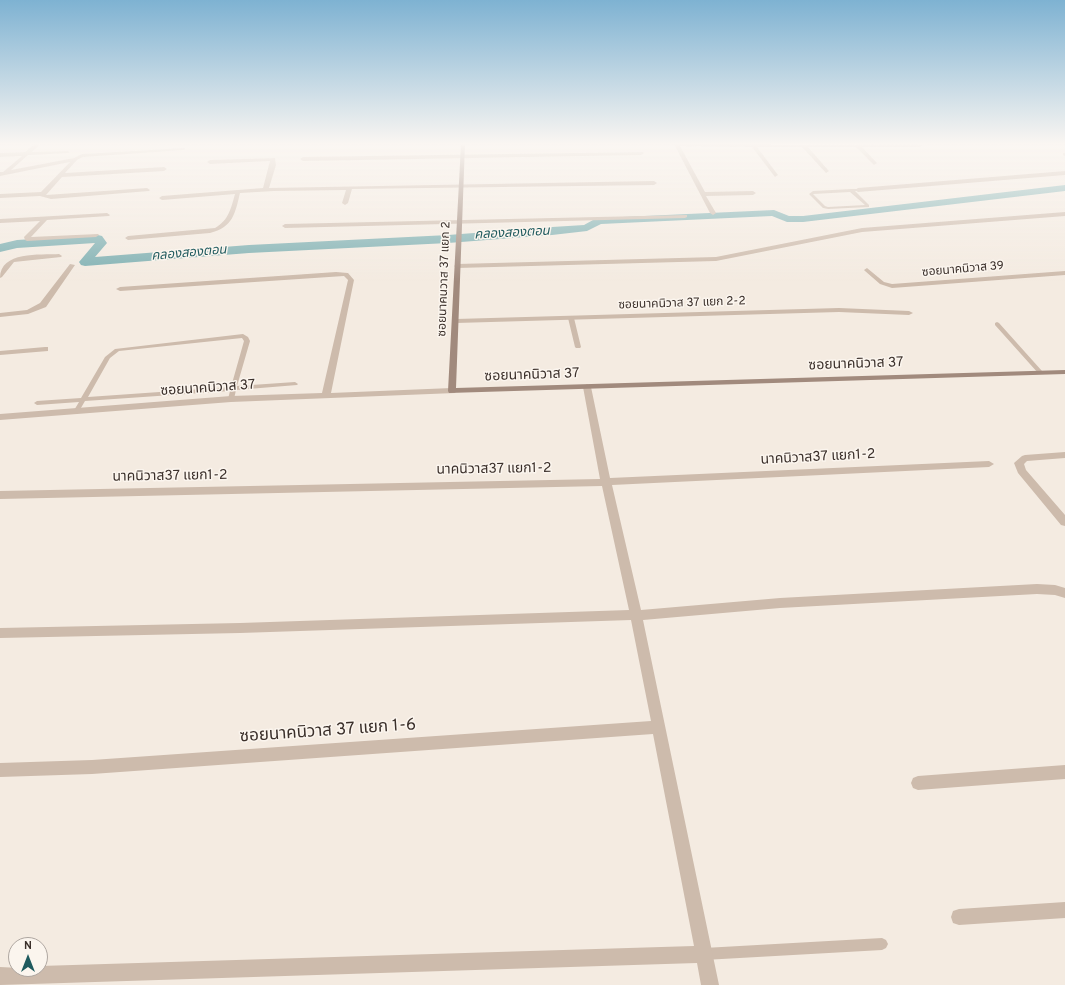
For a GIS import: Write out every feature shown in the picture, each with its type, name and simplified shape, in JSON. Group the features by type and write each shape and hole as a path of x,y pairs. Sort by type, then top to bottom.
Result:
{"street":[{"path":"43,194 47,190"},
{"path":"0,196 43,194 43,196 51,197 147,190"},
{"path":"162,198 257,190"},
{"path":"345,203 348,190"},
{"name":"ซอยนาคนวาส 37 แยก 2","path":"452,391 456,321 460,190"},
{"path":"700,190 713,213"},
{"path":"128,238 210,231 222,227 226,224 230,217 238,192"},
{"path":"702,194 753,193"},
{"path":"457,266 716,259 862,230 1065,214"},
{"path":"0,221 107,215"},
{"path":"285,226 685,216"},
{"path":"45,218 26,236 27,239 96,235"},
{"path":"0,276 12,261 18,259 59,256"},
{"path":"0,315 27,312 38,309 72,265"},
{"name":"ซอยนาคนิวาส 39","path":"867,270 882,283 892,286 1065,273"},
{"path":"120,289 346,274 350,280 326,395"},
{"name":"ซอยนาคนิวาส 37 แยก 2-2","path":"456,321 839,310 909,313"},
{"path":"0,353 45,349"},
{"name":"ซอยนาคนิวาส 37","path":"0,417 231,399 1065,372"},
{"path":"588,387 606,482 636,615 659,727 710,985"},
{"path":"1065,455 1025,458 1019,463 1021,471 1065,522"},
{"name":"นาคนิวาส37 แยก1-2","path":"0,495 606,482 989,464"},
{"path":"0,633 248,628 636,615 780,603 1037,589 1054,590 1065,594"},
{"name":"ซอยนาคนิวาส 37 แยก 1-6","path":"0,770 92,767 659,727"},
{"path":"918,783 1065,772"},
{"path":"959,917 1065,910"},
{"path":"0,976 704,954"}],"lane":[{"path":"851,190 868,206 824,208 811,196 813,192 851,190 858,190"},
{"path":"571,318 578,347"},
{"path":"997,324 1040,372"},
{"path":"76,412 108,357 116,350 243,336 247,341 231,399"},
{"path":"37,403 295,384"},
{"path":"704,954 882,944"}],"waterway":[{"name":"คลองสองตอน","path":"0,248 17,244 98,239 101,243 85,262 249,249 448,239 552,231 587,228 601,221 774,213 787,219 803,219 1048,190"}]}
